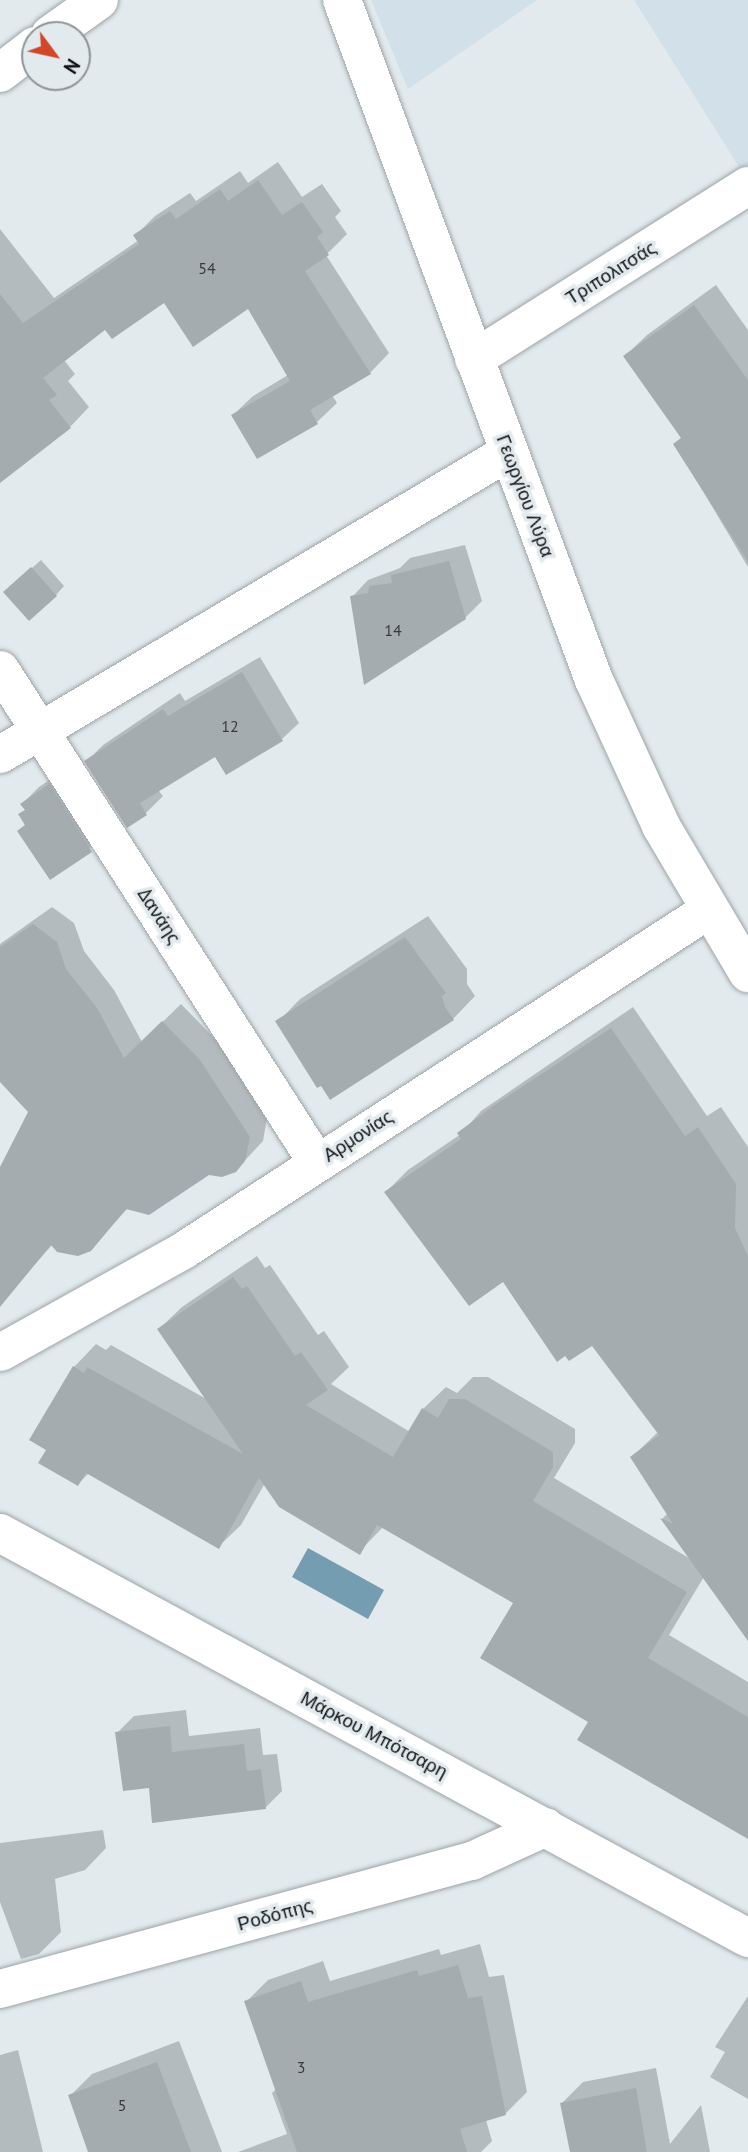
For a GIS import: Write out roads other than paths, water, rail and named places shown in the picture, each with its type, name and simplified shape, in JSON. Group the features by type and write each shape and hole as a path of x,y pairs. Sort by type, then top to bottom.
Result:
{"street":[{"path":"70,21 99,0"},
{"name":"Γεωργίου Λύρα","path":"342,0 604,703 661,825 748,973"},
{"path":"0,73 21,57"},
{"name":"Τριπολιτσάς","path":"474,359 748,186"},
{"path":"0,754 509,451"},
{"name":"Δανάης","path":"0,669 317,1163"},
{"name":"Αρμονίας","path":"0,1352 183,1250 709,909"},
{"name":"Μάρκου Μπότσαρη","path":"0,1533 748,1938"},
{"name":"Ροδόπης","path":"0,1989 472,1861 545,1827"}],"water":[{"path":"308,1548 384,1590 368,1619 292,1577"}]}
